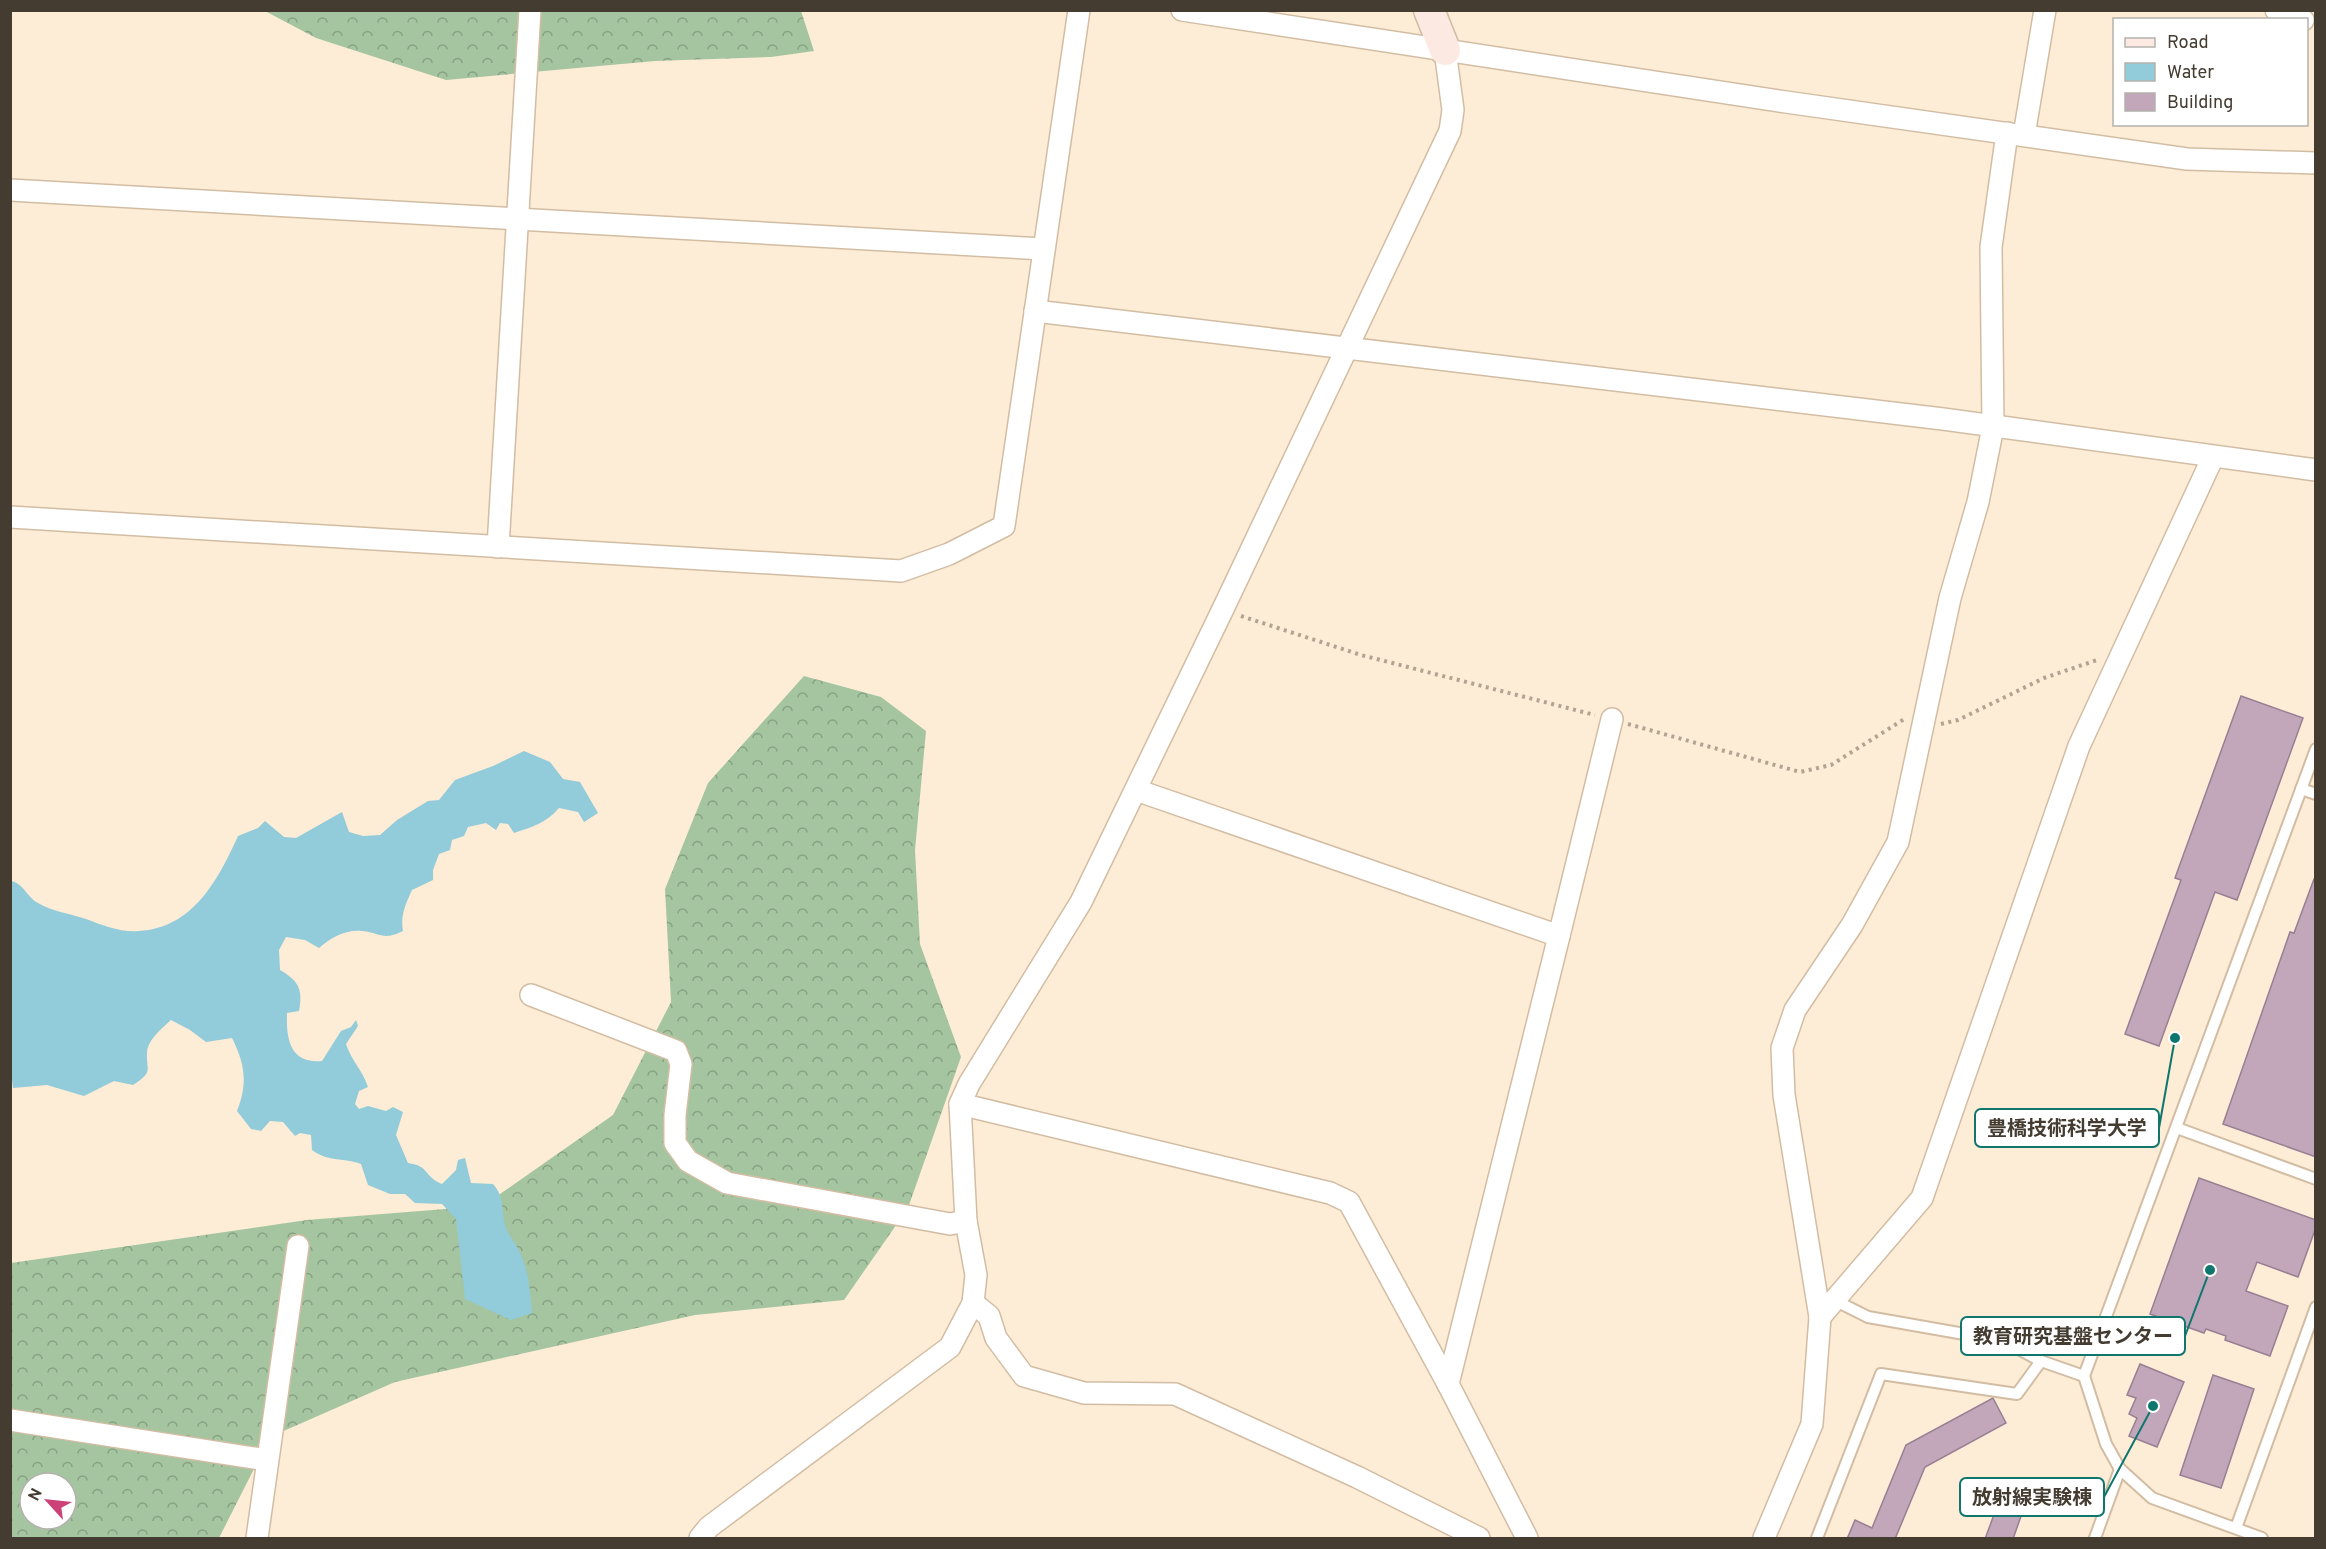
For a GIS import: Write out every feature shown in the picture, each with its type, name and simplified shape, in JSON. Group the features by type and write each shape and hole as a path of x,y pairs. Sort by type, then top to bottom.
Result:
{"street":[{"path":"498,547 530,10"},
{"path":"10,517 901,571 949,554 1004,526 1078,10"},
{"path":"1182,10 1786,102 2187,159 2316,163"},
{"path":"700,1539 709,1527 950,1347 973,1303 976,1275 966,1221 960,1104 969,1084 1081,902 1450,131 1454,110 1445,50 1429,10"},
{"path":"1764,1539 1812,1424 1820,1317 1784,1095 1782,1048 1795,1010 1852,926 1898,842 1950,598 1978,502 1993,427 1991,247 2045,10"},
{"path":"2276,10 2299,18"},
{"path":"10,190 1044,249"},
{"path":"1035,311 1931,417 2316,470"},
{"path":"1820,1317 1922,1198 2079,746 2213,457"},
{"path":"1448,1383 1612,719"},
{"path":"1136,790 1559,936"},
{"path":"531,995 676,1051 681,1064 675,1115 675,1143 688,1161 727,1183 950,1224 966,1221"},
{"path":"960,1104 1330,1193 1349,1202 1448,1383 1527,1539"},
{"path":"257,1539 298,1246"},
{"path":"973,1303 989,1316 996,1338 1024,1376 1084,1393 1175,1394 1357,1477 1479,1539"},
{"path":"10,1420 267,1460"}],"lane":[{"path":"2262,1539 2152,1498 2120,1469 2106,1444 2084,1376 2316,748"},
{"path":"2301,789 2316,794"},
{"path":"2177,1128 2316,1179"},
{"path":"1834,1300 1868,1317 2004,1341 2041,1361 2084,1376"},
{"path":"2236,1528 2316,1307"},
{"path":"1817,1539 1881,1374 2017,1394 2041,1361"},
{"path":"2095,1539 2120,1469"}],"path":[{"path":"1223,609 1360,654 1612,719 1800,772 1831,765 1924,716 1936,725 1958,720 2044,678 2124,650"}],"green space":[{"path":"265,11 801,11 814,51 771,57 655,61 446,80 316,38"},
{"path":"804,676 881,697 926,731 915,850 920,944 961,1057 908,1208 844,1300 695,1315 395,1382 270,1437 219,1538 11,1538 11,1263 307,1220 483,1206 613,1115 671,1002 665,889 708,783"}],"water":[{"path":"524,751 550,762 563,779 580,782 598,813 584,822 578,812 559,808 544,821 514,833 508,824 500,823 496,830 486,823 468,827 464,836 452,840 450,850 439,854 433,870 433,880 412,890 403,915 403,931 386,936 350,931 333,938 319,948 305,940 286,937 279,950 280,970 292,978 300,991 299,1011 287,1013 289,1040 292,1048 303,1058 322,1061 341,1031 351,1027 356,1020 358,1026 346,1044 368,1087 359,1091 355,1104 359,1109 368,1106 386,1111 393,1107 403,1112 396,1135 408,1163 420,1166 436,1181 442,1184 456,1170 458,1160 465,1158 471,1183 493,1184 501,1199 506,1228 525,1264 532,1313 511,1320 465,1299 456,1219 442,1204 415,1203 405,1194 390,1194 368,1185 361,1164 319,1154 312,1150 311,1135 300,1133 295,1136 283,1122 270,1121 261,1131 251,1129 237,1111 243,1091 244,1074 240,1056 232,1038 206,1042 171,1020 150,1043 147,1052 148,1071 133,1085 114,1081 84,1096 47,1085 13,1088 10,1064 11,881 19,884 43,906 105,926 132,931 158,928 189,911 201,899 222,869 238,836 258,828 265,821 284,837 296,838 342,812 349,832 363,836 380,835 397,820 428,801 439,800 455,780 493,766"}],"building":[{"path":"2241,696 2303,718 2237,900 2215,892 2159,1046 2125,1034 2181,880 2175,878"},
{"path":"2314,879 2316,879 2316,1157 2223,1124 2290,932 2294,933"},
{"path":"2199,1178 2316,1220 2316,1227 2298,1277 2257,1262 2246,1291 2288,1306 2270,1356 2225,1340 2226,1336 2206,1329 2204,1333 2150,1314"},
{"path":"2140,1364 2184,1382 2157,1447 2129,1436 2137,1418 2129,1414 2136,1398 2127,1395"},
{"path":"2213,1375 2254,1389 2221,1488 2180,1475"},
{"path":"1993,1398 2006,1423 1925,1467 1895,1539 1847,1539 1855,1520 1872,1528 1906,1445"},
{"path":"2002,1493 2026,1502 2013,1539 1985,1539"}],"place":[{"name":"豊橋技術科学大学","path":"2175,1038"},
{"name":"教育研究基盤センター","path":"2210,1270"},
{"name":"放射線実験棟","path":"2153,1406"}]}
